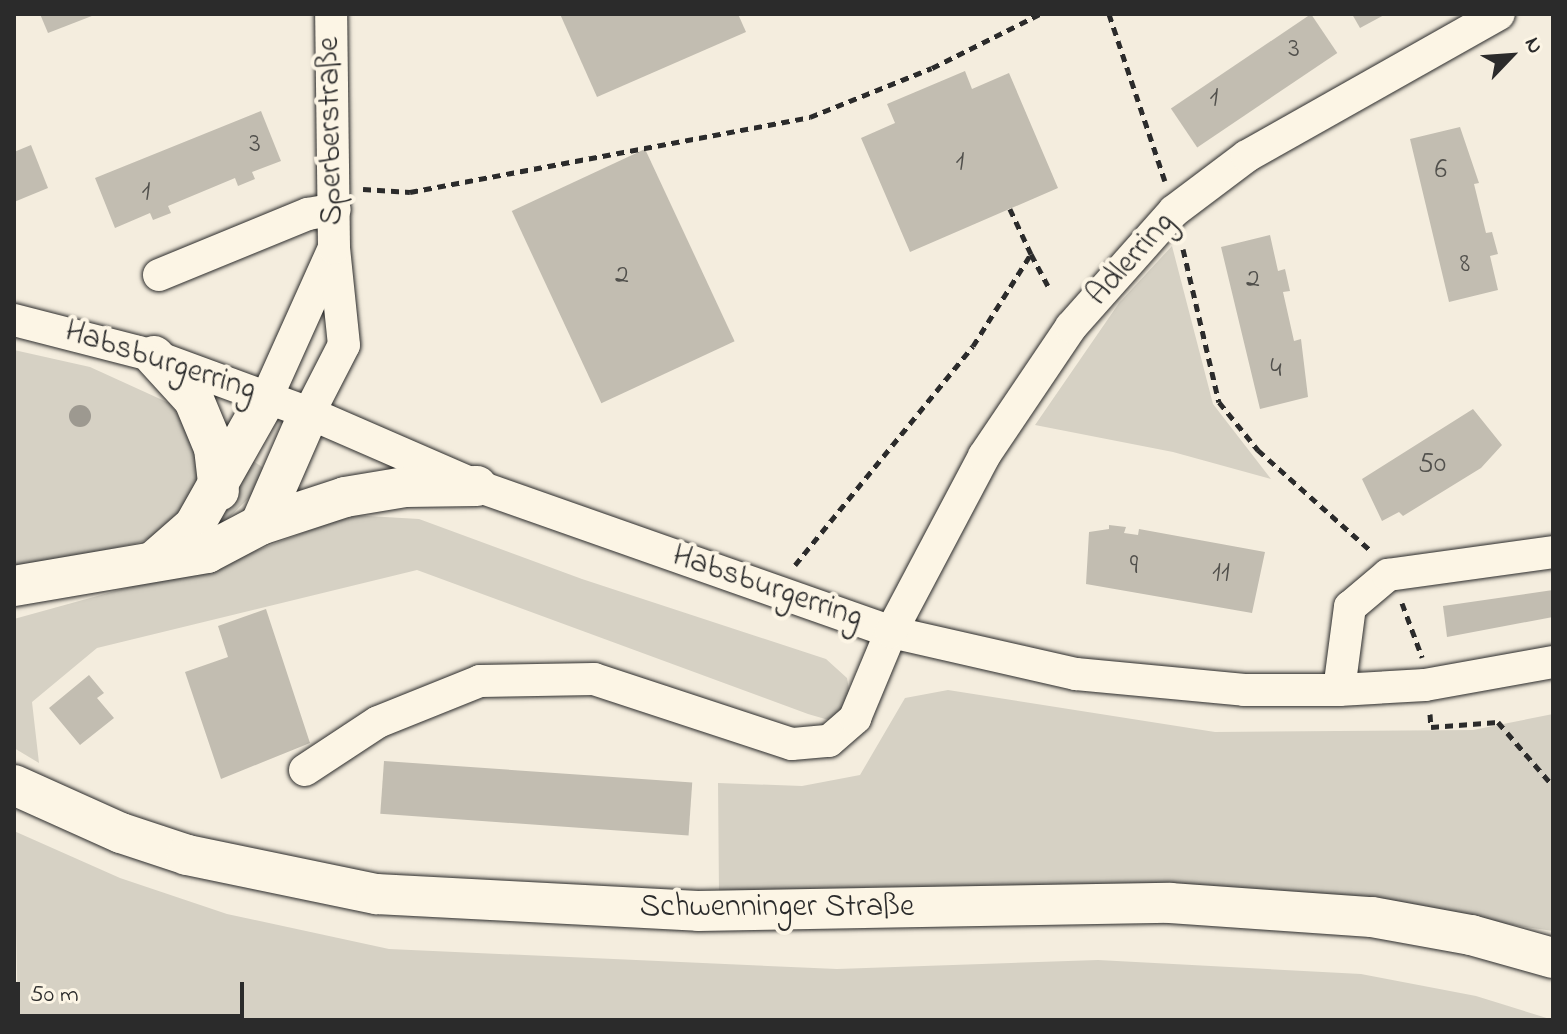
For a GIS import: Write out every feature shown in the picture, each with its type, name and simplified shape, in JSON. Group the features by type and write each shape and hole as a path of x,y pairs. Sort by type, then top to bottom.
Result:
{"main road":[{"path":"154,356 194,400 214,448 219,491"},
{"path":"154,561 194,526 219,491 267,397"},
{"path":"260,525 309,413"},
{"path":"22,591 154,561 207,553 260,525 345,497 405,487 477,486"},
{"path":"14,767 53,804"},
{"name":"Schwenninger Straße","path":"14,785 53,804 187,855 376,894 698,911 1170,903 1372,917 1471,935 1553,958"}],"street":[{"name":"Sperberstraße","path":"309,413 344,345 334,248 331,14"},
{"name":"Adlerring","path":"305,770 378,722 480,681 594,679 792,744 829,741 855,718 891,632 984,456 1053,353 1174,211 1247,156 1499,14"},
{"path":"159,275 308,214 335,209"},
{"name":"Sperberstraße","path":"267,397 334,248"},
{"name":"Habsburgerring","path":"14,320 154,356 309,413 477,486 891,632 1076,674 1244,690 1339,690 1425,685 1553,662"},
{"path":"1339,690 1350,607 1388,575 1553,552"}],"path":[{"path":"363,189 410,192 810,117 932,68 1040,14"},
{"path":"1109,14 1174,211 1219,402 1258,450 1364,541 1388,575 1420,643 1425,685"},
{"path":"1010,209 1048,286"},
{"path":"795,565 973,346 1031,254"},
{"path":"1431,727 1498,722 1553,786"}],"shaded area":[{"path":"1172,246 1213,404 1271,479 1173,452 1035,425 1119,303"},
{"path":"14,350 90,367 169,403 196,437 201,471 174,528 138,543 14,569"},
{"path":"252,460 265,469 253,494 207,539"},
{"path":"350,515 419,519 582,579 826,659 847,678 851,701 832,721 808,714 417,570 97,648 32,702 39,763 14,748 14,619 242,556"},
{"path":"948,690 1215,732 1473,730 1553,714 1553,931 1298,893 719,895 718,783 802,786 860,775 905,698"},
{"path":"14,831 120,878 227,914 389,949 837,969 1098,960 1361,974 1476,996 1553,1020 18,1020"}],"building":[{"path":"40,14 97,14 48,33"},
{"path":"560,14 738,14 746,32 597,97"},
{"path":"1311,14 1337,53 1197,147 1171,109"},
{"path":"1352,14 1386,14 1360,28"},
{"path":"965,71 972,89 1009,73 1058,188 910,252 861,138 895,123 887,104"},
{"path":"261,111 281,161 252,172 255,179 238,186 235,178 168,206 171,213 153,220 150,213 115,228 95,178"},
{"path":"1460,127 1479,183 1474,184 1486,233 1492,232 1498,254 1490,256 1498,290 1449,302 1410,139"},
{"path":"31,145 48,188 14,202 14,152"},
{"path":"645,149 735,341 601,403 512,211"},
{"path":"1270,235 1278,271 1285,269 1290,291 1283,292 1294,341 1301,339 1308,397 1260,409 1221,247"},
{"path":"1473,409 1502,445 1481,468 1403,516 1399,512 1382,521 1362,479"},
{"path":"1109,525 1126,527 1124,533 1138,535 1139,529 1265,552 1252,613 1086,584 1089,532 1109,529"},
{"path":"1553,590 1553,617 1447,637 1443,606"},
{"path":"266,609 310,743 221,779 185,672 228,657 218,626"},
{"path":"89,675 104,693 97,698 114,718 80,745 49,708"},
{"path":"384,761 692,783 689,835 380,814"}]}
